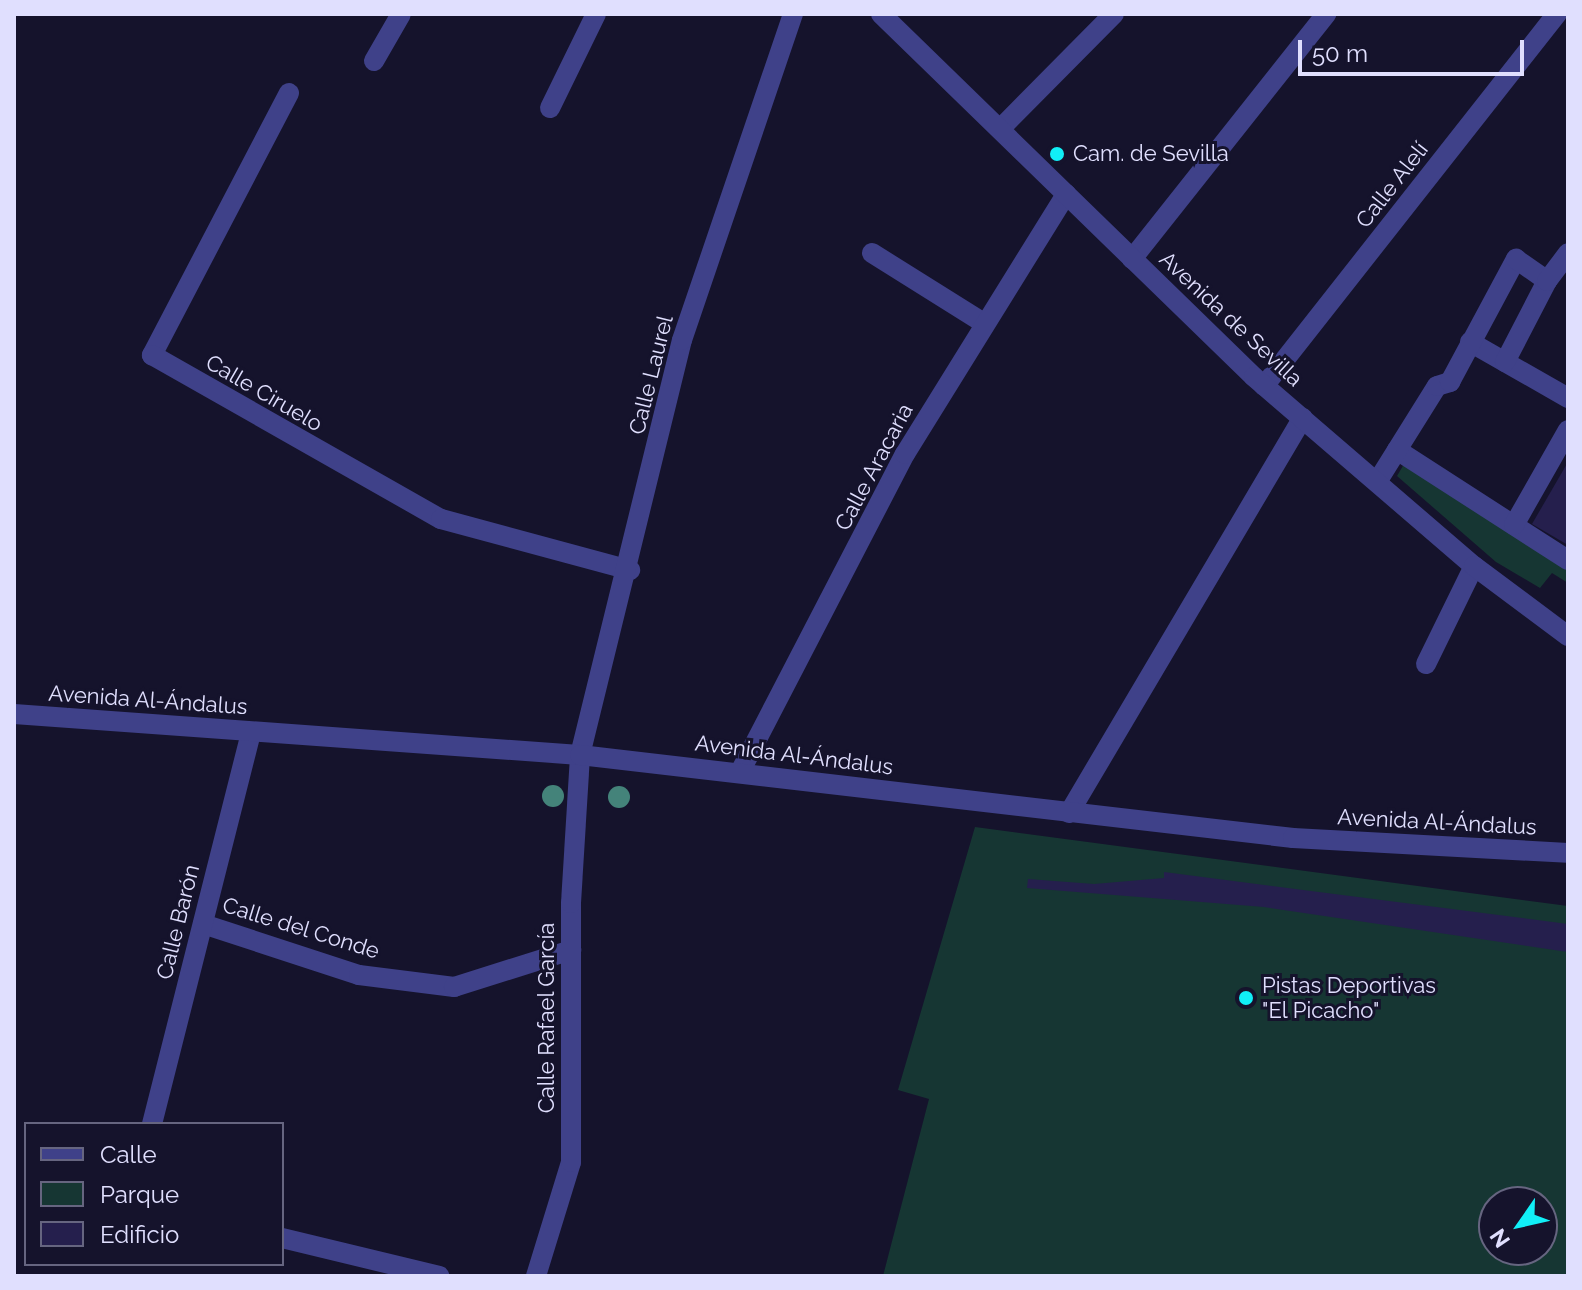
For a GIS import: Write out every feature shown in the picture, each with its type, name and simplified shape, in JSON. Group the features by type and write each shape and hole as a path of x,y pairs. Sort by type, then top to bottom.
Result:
{"street":[{"path":"374,61 401,14"},
{"path":"550,108 596,14"},
{"name":"Calle Laurel","path":"580,755 630,570 682,340 793,14"},
{"name":"Avenida de Sevilla","path":"881,14 1264,386 1474,566 1568,636"},
{"path":"1000,129 1114,14"},
{"path":"1132,259 1326,14"},
{"name":"Calle Alelí","path":"1264,386 1557,14"},
{"name":"Calle Ciruelo","path":"289,93 152,355 441,519 630,570"},
{"name":"Calle Aracaria","path":"740,772 982,322 1066,194"},
{"path":"872,253 982,322"},
{"path":"1505,362 1547,281 1568,253"},
{"path":"1377,482 1437,386 1450,382 1516,259 1547,281"},
{"path":"1470,342 1568,398"},
{"path":"1069,813 1303,418"},
{"path":"1514,525 1568,430"},
{"path":"1397,450 1568,560"},
{"path":"1426,664 1474,566"},
{"name":"Avenida Al-Ándalus","path":"14,714 580,755 1293,838 1568,853"},
{"name":"Calle Barón","path":"153,1122 251,732"},
{"name":"Calle Rafael García","path":"536,1276 571,1162 571,950 580,755"},
{"name":"Calle del Conde","path":"203,924 359,975 454,987 571,950"},
{"path":"284,1238 439,1276"}],"green space":[{"path":"1404,464 1568,566 1568,583 1552,573 1540,588 1496,562 1397,476"},
{"name":"Pistas Deportivas \"El Picacho\"","path":"975,827 1568,906 1568,1276 883,1276 929,1099 898,1090"}],"building":[{"path":"1568,462 1568,545 1532,524"},
{"path":"1164,872 1568,924 1568,952 1264,907 1027,888 1028,879 1094,884 1164,878"}],"place":[{"name":"Cam. de Sevilla","path":"1057,154"},
{"name":"Pistas Deportivas \"El Picacho\"","path":"1246,998"}]}
